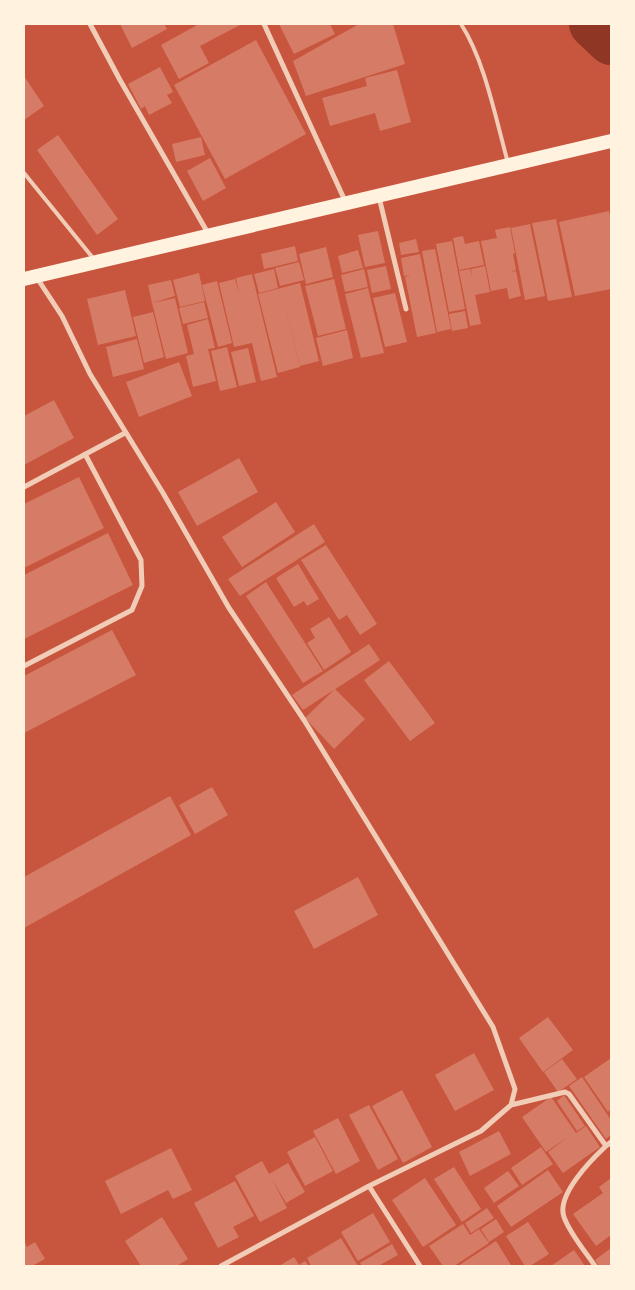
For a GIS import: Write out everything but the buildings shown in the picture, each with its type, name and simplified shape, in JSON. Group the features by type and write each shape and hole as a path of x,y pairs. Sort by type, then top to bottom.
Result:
{"highway":[{"path":"30,278 611,141"}],"street":[{"path":"90,24 209,236"},
{"path":"264,24 347,203"},
{"path":"378,196 406,309"},
{"path":"30,278 62,316 90,374 163,493 229,608 304,720 493,1027 515,1089 511,1105"},
{"path":"24,487 125,433"},
{"path":"24,666 132,610 142,586 140,560 85,454"},
{"path":"221,1266 369,1186 482,1131 511,1105 564,1092 569,1094 606,1146"},
{"path":"596,1266 563,1215 564,1202 584,1168 611,1142"},
{"path":"369,1186 420,1266"},
{"path":"234,1260 236,1266"}],"lane":[{"path":"461,24 469,36 485,80 508,166"},
{"path":"24,173 96,262"}],"waterway":[{"path":"593,24 611,41"}]}
